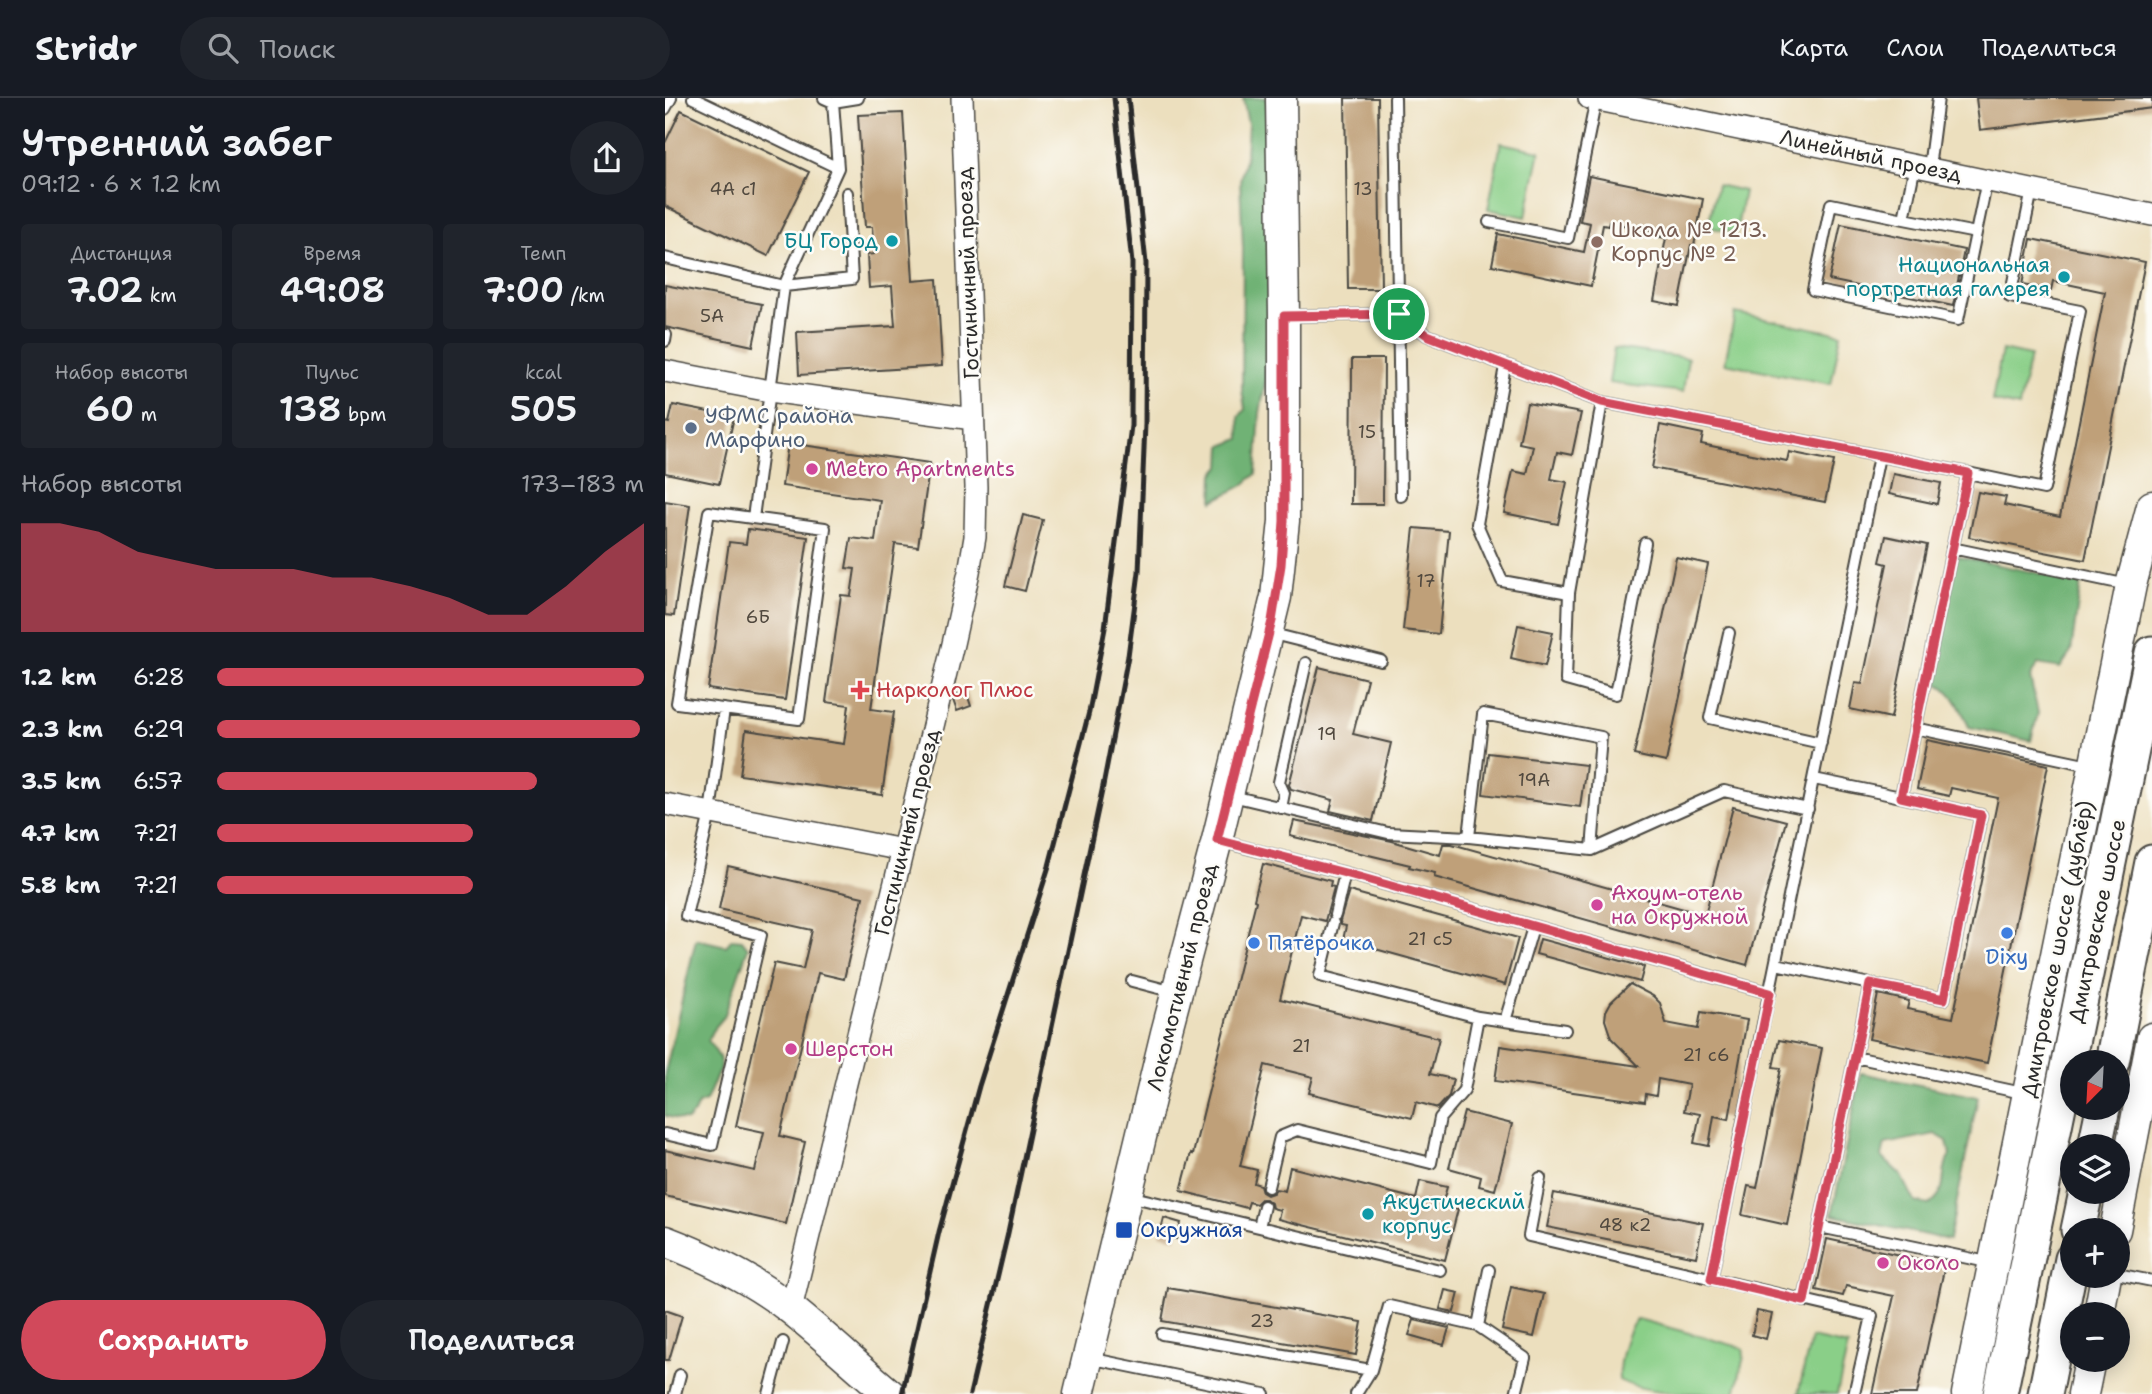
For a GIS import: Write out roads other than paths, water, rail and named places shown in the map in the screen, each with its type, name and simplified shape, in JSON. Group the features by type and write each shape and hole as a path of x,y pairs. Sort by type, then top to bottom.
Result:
{"main road":[{"name":"Локомотивный проезд","path":"1079,1394 1177,992 1269,633 1281,565 1284,521 1284,316 1281,98"},
{"name":"Дмитровское шоссе (дублёр)","path":"1967,1394 2131,585 2152,506"},
{"name":"Дмитровское шоссе","path":"2000,1394 2152,653"},
{"name":"Дмитровское шоссе","path":"2114,1050 2152,862"},
{"path":"2117,1218 2150,1055"},
{"path":"665,1241 716,1264 791,1309 890,1394"},
{"path":"2045,1394 2066,1288"},
{"path":"2083,1394 2088,1372"}],"street":[{"name":"Гостиничный проезд","path":"791,1309 971,560 976,512 962,98"},
{"name":"Линейный проезд","path":"1593,99 1663,109 2152,215"},
{"path":"665,371 770,391 974,419"},
{"path":"665,804 903,850"}],"lane":[{"path":"665,109 671,98"},
{"path":"693,98 838,168"},
{"path":"753,518 784,286 838,168 829,100 858,98"},
{"path":"1395,98 1401,496"},
{"path":"1904,219 1922,167 1938,98"},
{"path":"1489,222 1568,238 1593,99"},
{"path":"1976,233 1831,204 1814,290 1958,320 1987,180"},
{"path":"1284,316 1399,314 1427,335 1602,402 2044,489 2080,311 2010,297 2032,190"},
{"path":"665,258 784,286 852,279 847,193"},
{"path":"665,341 666,335"},
{"path":"1505,366 1477,524 1502,582 1569,593"},
{"path":"1602,402 1569,593 1566,680 1616,694 1645,543"},
{"path":"1711,1279 1879,456"},
{"path":"1901,797 1968,473"},
{"path":"709,512 825,528 799,719 724,709 677,703 709,512"},
{"path":"1952,548 2131,585"},
{"path":"1269,633 1381,661"},
{"path":"1729,633 1710,718 1821,743"},
{"path":"1281,807 1284,793 1279,782 1306,663"},
{"path":"665,1134 712,1145 761,935 686,916 710,813 724,709"},
{"path":"1469,837 1483,714 1601,737 1592,850"},
{"path":"1915,728 2094,766"},
{"path":"1776,964 1944,999 1981,815 1814,779"},
{"path":"1228,795 1388,833 1469,837 1592,850 1724,791 1808,809"},
{"path":"1217,840 1345,873 1770,993"},
{"path":"1345,873 1320,976 1478,1017 1565,1030"},
{"path":"1505,1021 1533,927"},
{"path":"1132,981 1177,992"},
{"path":"1804,1301 1870,984"},
{"path":"1268,1187 1280,1138 1297,1130 1431,1163 1440,1118 1464,1090 1478,1017"},
{"path":"1855,1057 2028,1094"},
{"path":"1540,1178 1529,1237 1872,1316 1854,1394"},
{"path":"1127,1195 1440,1270"},
{"path":"1259,1227 1264,1206"},
{"path":"1820,1227 1994,1264"},
{"path":"1478,1326 1489,1269"},
{"path":"2130,1277 2152,1282"},
{"path":"1356,1394 1371,1370 1389,1306 1478,1326 1524,1358 1516,1394"},
{"path":"1162,1334 1371,1370"},
{"path":"769,1394 783,1342"},
{"path":"1088,1358 1264,1394"},
{"path":"675,1394 680,1376"}],"railway":[{"path":"902,1394 939,1232 979,1086 1049,866 1089,712 1105,628 1131,426 1132,263 1114,98"},
{"path":"970,1394 1008,1233 1103,786 1128,656 1139,572 1145,424 1146,263 1128,98"}],"place":[{"name":"БЦ Город","path":"892,241"},
{"name":"Школа № 1213. Корпус № 2","path":"1597,242"},
{"name":"Национальная портретная галерея","path":"2064,277"},
{"name":"УФМС района Марфино","path":"691,428"},
{"name":"Metro Apartments","path":"812,469"},
{"name":"Нарколог Плюс","path":"860,690"},
{"name":"Ахоум-отель на Окружной","path":"1597,905"},
{"name":"Dixy","path":"2007,933"},
{"name":"Пятёрочка","path":"1254,943"},
{"name":"Шерстон","path":"791,1049"},
{"name":"Акустический корпус","path":"1368,1214"},
{"name":"Окружная","path":"1124,1230"},
{"name":"Около","path":"1883,1263"}]}
